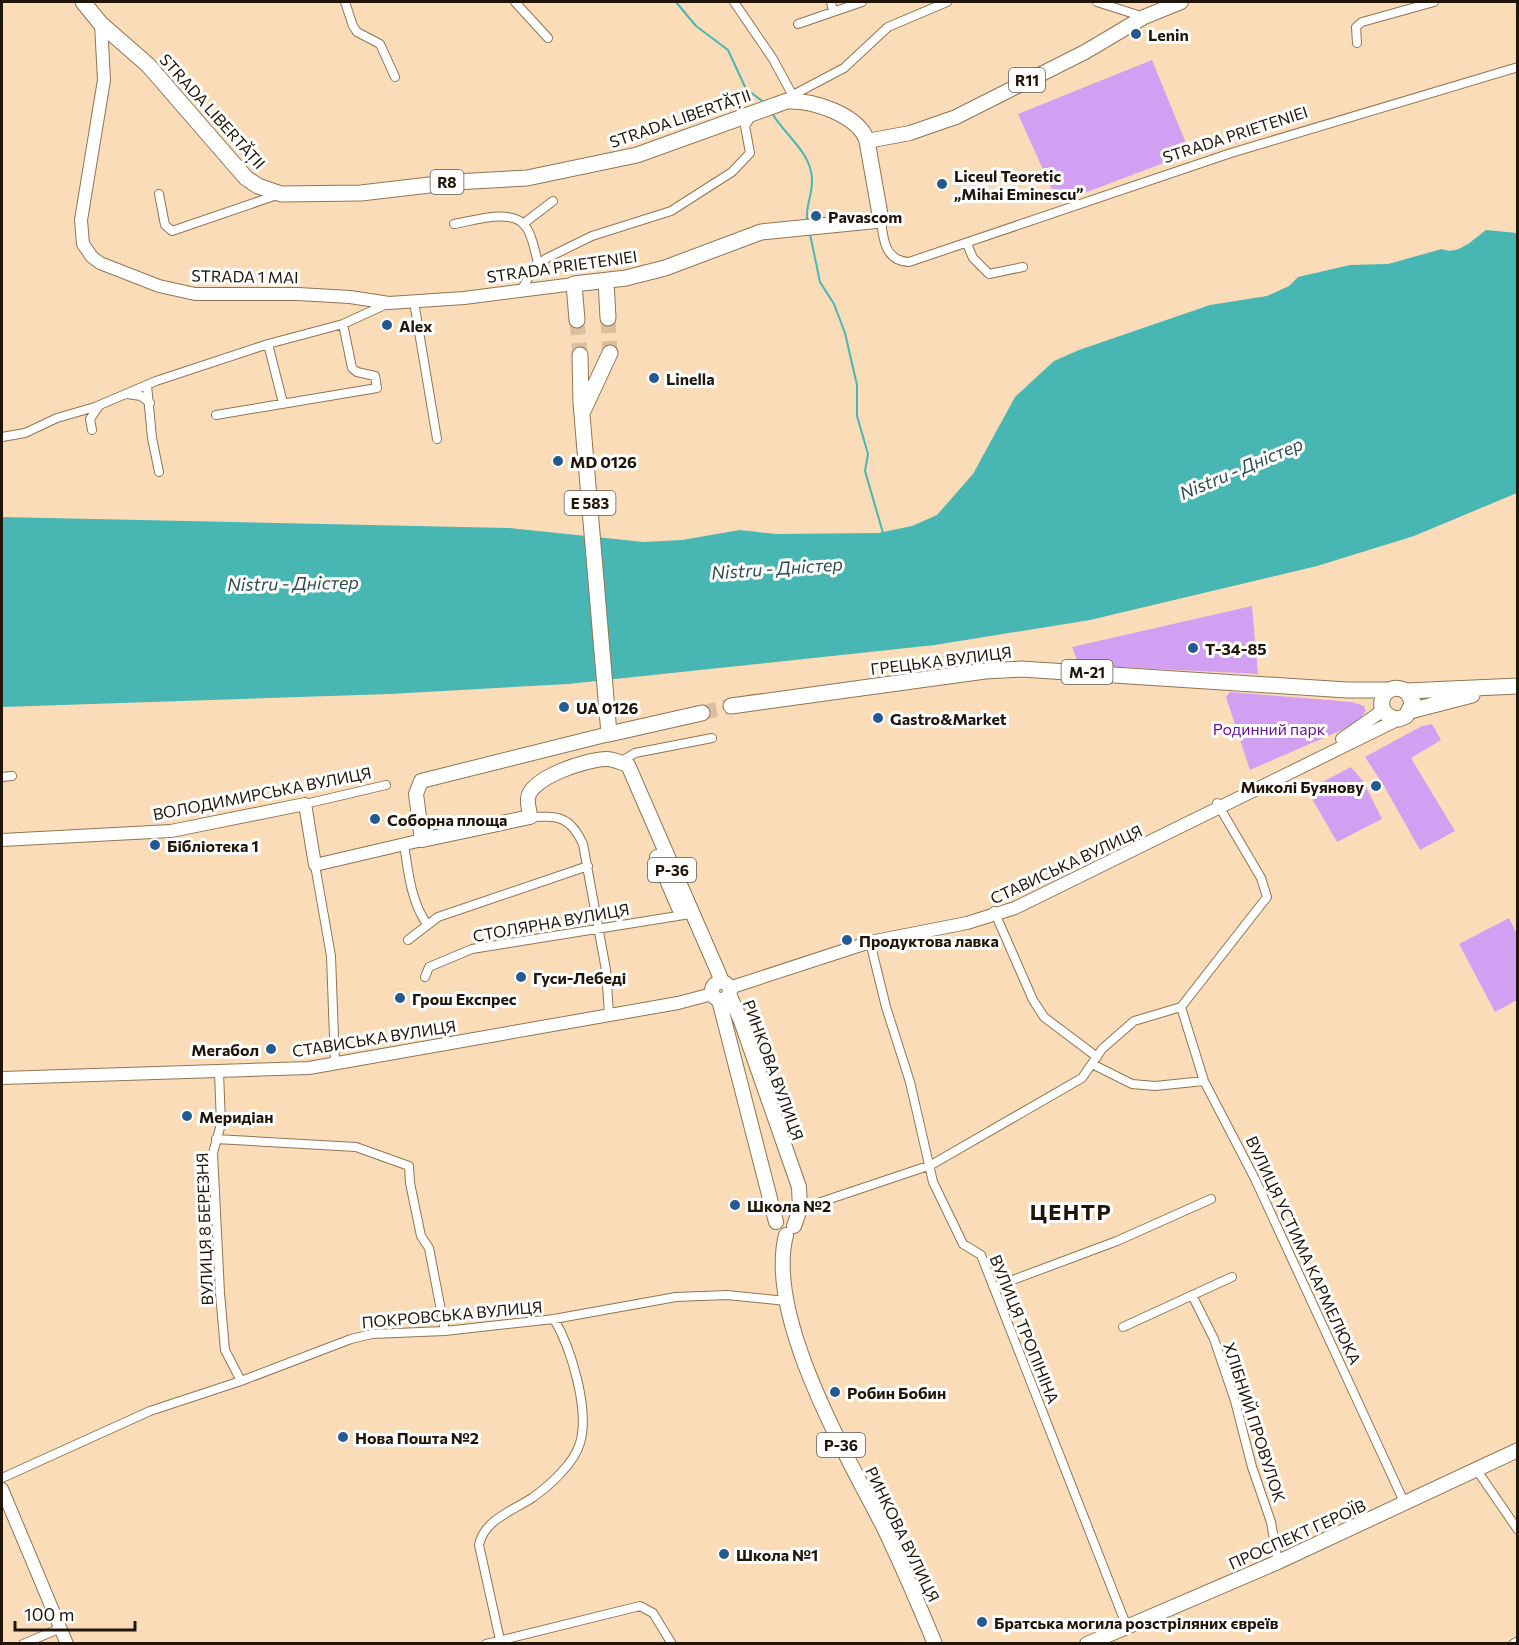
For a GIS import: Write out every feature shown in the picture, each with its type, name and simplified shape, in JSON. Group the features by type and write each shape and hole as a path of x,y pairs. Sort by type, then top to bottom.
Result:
{"highway":[{"name":"STRADA LIBERTĂȚII","path":"83,2 101,24 148,64 246,178 264,189 281,194 361,193 440,183 538,176 637,155 794,98 856,123 867,141"},
{"path":"867,141 880,220"},
{"name":"STRADA PRIETENIEI","path":"574,284 606,281 665,268 752,234 880,220"},
{"path":"606,281 608,318"},
{"path":"574,284 577,320"},
{"name":"E 583","path":"583,412 610,353"},
{"name":"E 583","path":"580,355 596,595 609,734"},
{"name":"ГРЕЦЬКА ВУЛИЦЯ","path":"731,706 1021,669 1347,690 1387,690"},
{"name":"М-21","path":"1387,690 1518,686"},
{"name":"М-21","path":"1382,710 1392,719 1501,687"},
{"name":"ГРЕЦЬКА ВУЛИЦЯ","path":"1347,690 1382,710"},
{"path":"1382,710 1382,697 1387,690"},
{"path":"1405,715 1413,702 1406,691"},
{"path":"609,734 702,712"}],"main road":[{"name":"R11","path":"867,141 927,128 965,113 1085,52 1144,17 1181,2"},
{"name":"STRADA 1 MAI","path":"101,24 104,80 81,220 83,244 92,257 140,280 195,294 298,294 350,297 389,303"},
{"name":"STRADA PRIETENIEI","path":"389,303 574,284"},
{"name":"СТАВИСЬКА ВУЛИЦЯ","path":"1219,806 1356,732 1382,710"},
{"name":"СТАВИСЬКА ВУЛИЦЯ","path":"2,1078 219,1072 335,1064 678,1003 870,942 995,913 1405,715"},
{"path":"422,840 417,786 428,777 609,734"},
{"path":"305,804 315,865 530,817 528,798 533,788 545,778 584,762 608,758 620,763"},
{"name":"РИНКОВА ВУЛИЦЯ","path":"620,763 628,765 636,781 687,915 721,989 741,1021 799,1187 800,1209 783,1248 786,1301 826,1415 911,1584 935,1644"},
{"name":"ВОЛОДИМИРСЬКА ВУЛИЦЯ","path":"2,840 171,831 305,804"},
{"name":"СТАВИСЬКА ВУЛИЦЯ","path":"721,989 870,937 995,913"},
{"name":"РИНКОВА ВУЛИЦЯ","path":"721,989 776,1222 776,1231 790,1231"},
{"name":"ПРОСПЕКТ ГЕРОЇВ","path":"1087,1644 1278,1562 1518,1450"},
{"path":"2,1489 67,1644"}],"street":[{"path":"345,2 353,26 357,32 380,44 395,77"},
{"path":"515,2 548,38"},
{"path":"734,2 773,58 794,98 844,69 888,27 948,2"},
{"path":"831,2 833,11"},
{"path":"798,24 862,2"},
{"path":"1097,2 1144,17"},
{"path":"1357,43 1356,27 1362,22 1434,2"},
{"name":"STRADA PRIETENIEI","path":"880,220 886,249 891,256 909,262 931,257 1231,153 1518,67"},
{"path":"522,289 538,263 592,236 671,211 713,186 748,158 751,150 745,126 755,112"},
{"path":"159,194 165,225 172,231 281,194"},
{"path":"523,224 553,201"},
{"path":"454,224 508,217 523,224 528,231 538,263"},
{"path":"967,244 974,258 989,274 1023,267"},
{"path":"414,302 437,439"},
{"name":"STRADA PRIETENIEI","path":"2,437 25,433 57,418 147,385 268,344 343,324 389,303"},
{"path":"216,415 377,388 375,376 357,372 352,368 343,324"},
{"path":"268,344 282,403"},
{"path":"147,385 152,438 159,472"},
{"path":"123,395 141,396 150,403"},
{"path":"92,430 92,414 104,402"},
{"path":"620,763 635,753 712,738"},
{"path":"2,777 12,776"},
{"name":"ВОЛОДИМИРСЬКА ВУЛИЦЯ","path":"305,804 386,785"},
{"path":"800,1209 931,1165 1082,1078 1095,1061 1134,1021 1181,1007 1267,897 1261,878 1219,806"},
{"path":"530,817 552,816 575,826 588,866 606,970 609,1014"},
{"path":"404,844 408,876 421,916 427,924"},
{"path":"315,865 330,956 335,1064"},
{"path":"408,940 438,917 588,866"},
{"path":"995,913 1033,1000 1044,1017 1095,1061 1132,1084 1155,1086 1204,1081"},
{"name":"СТОЛЯРНА ВУЛИЦЯ","path":"424,977 429,967 472,950 687,915"},
{"name":"ВУЛИЦЯ ТРОПІНІНА","path":"870,942 931,1165 933,1182 963,1244 981,1256 1127,1627"},
{"name":"ВУЛИЦЯ УСТИМА КАРМЕЛЮКА","path":"1181,1007 1204,1081 1255,1179 1405,1504"},
{"name":"ВУЛИЦЯ 8 БЕРЕЗНЯ","path":"219,1072 220,1124 213,1153 225,1350 241,1381"},
{"path":"216,1139 356,1147 409,1166 419,1226 429,1248 445,1331"},
{"path":"994,1287 1117,1241 1211,1199"},
{"path":"1123,1327 1232,1277"},
{"name":"ПОКРОВСЬКА ВУЛИЦЯ","path":"2,1478 150,1411 241,1381 351,1339 372,1334 445,1331 554,1319 676,1297 727,1295 786,1301"},
{"name":"ХЛІБНИЙ ПРОВУЛОК","path":"1192,1295 1214,1340 1235,1401 1252,1467 1271,1522 1278,1562"},
{"path":"500,1640 479,1545 481,1534 491,1523 534,1496 559,1475 579,1446 583,1430 575,1375 566,1343 554,1319"},
{"path":"1476,1469 1518,1530"},
{"path":"486,1644 640,1606 653,1613 672,1644"},
{"path":"23,1644 61,1628"},
{"path":"1513,1644 1518,1641"}],"green space":[{"path":"1152,60 1190,153 1058,203 1018,114"},
{"path":"1252,606 1258,674 1079,665 1072,647"},
{"name":"Родинний парк","path":"1230,692 1352,702 1364,706 1366,711 1358,721 1342,730 1250,770 1226,697"},
{"path":"1432,724 1441,740 1411,758 1455,831 1420,850 1365,757 1422,726"},
{"path":"1351,767 1363,781 1382,819 1337,842 1307,790"},
{"path":"1509,918 1517,934 1517,1000 1495,1012 1459,944"}],"water":[{"name":"Nistru - Дністер","path":"1486,230 1517,233 1517,493 1414,536 1317,566 1090,620 935,645 568,684 390,694 2,707 2,517 509,528 644,542 682,540 740,530 776,534 878,533 912,526 937,515 973,474 1015,397 1054,361 1079,350 1210,305 1267,296 1289,286 1298,277 1350,265 1388,264 1442,249 1454,250 1466,246"}],"waterway":[{"path":"676,2 696,26 728,50 746,89 765,103"},
{"path":"772,113 808,162 812,182 807,219"},
{"path":"810,234 820,282 834,304 845,333 857,385 857,416 868,454 865,471 883,533"}],"tunnel":[{"path":"608,318 610,353"},
{"path":"577,320 580,355"},
{"path":"702,713 731,706"}],"place":[{"name":"Lenin","path":"1136,34"},
{"name":"Liceul Teoretic „Mihai Eminescu”","path":"942,184"},
{"name":"Pavascom","path":"816,216"},
{"name":"Alex","path":"387,325"},
{"name":"Linella","path":"654,378"},
{"name":"MD 0126","path":"558,461"},
{"name":"Т-34-85","path":"1193,648"},
{"name":"UA 0126","path":"564,707"},
{"name":"Gastro&Market","path":"878,718"},
{"name":"Миколі Буянову","path":"1376,786"},
{"name":"Соборна площа","path":"375,819"},
{"name":"Бібліотека 1","path":"155,845"},
{"name":"Продуктова лавка","path":"847,940"},
{"name":"Гуси-Лебеді","path":"521,977"},
{"name":"Грош Експрес","path":"400,998"},
{"name":"Мегабол","path":"271,1049"},
{"name":"Меридіан","path":"187,1116"},
{"name":"Школа №2","path":"735,1205"},
{"name":"Робин Бобин","path":"835,1392"},
{"name":"Нова Пошта №2","path":"343,1437"},
{"name":"Школа №1","path":"724,1554"},
{"name":"Братська могила розстріляних євреїв","path":"982,1622"}],"district":[{"name":"ЦЕНТР","path":"1071,1211"}]}
